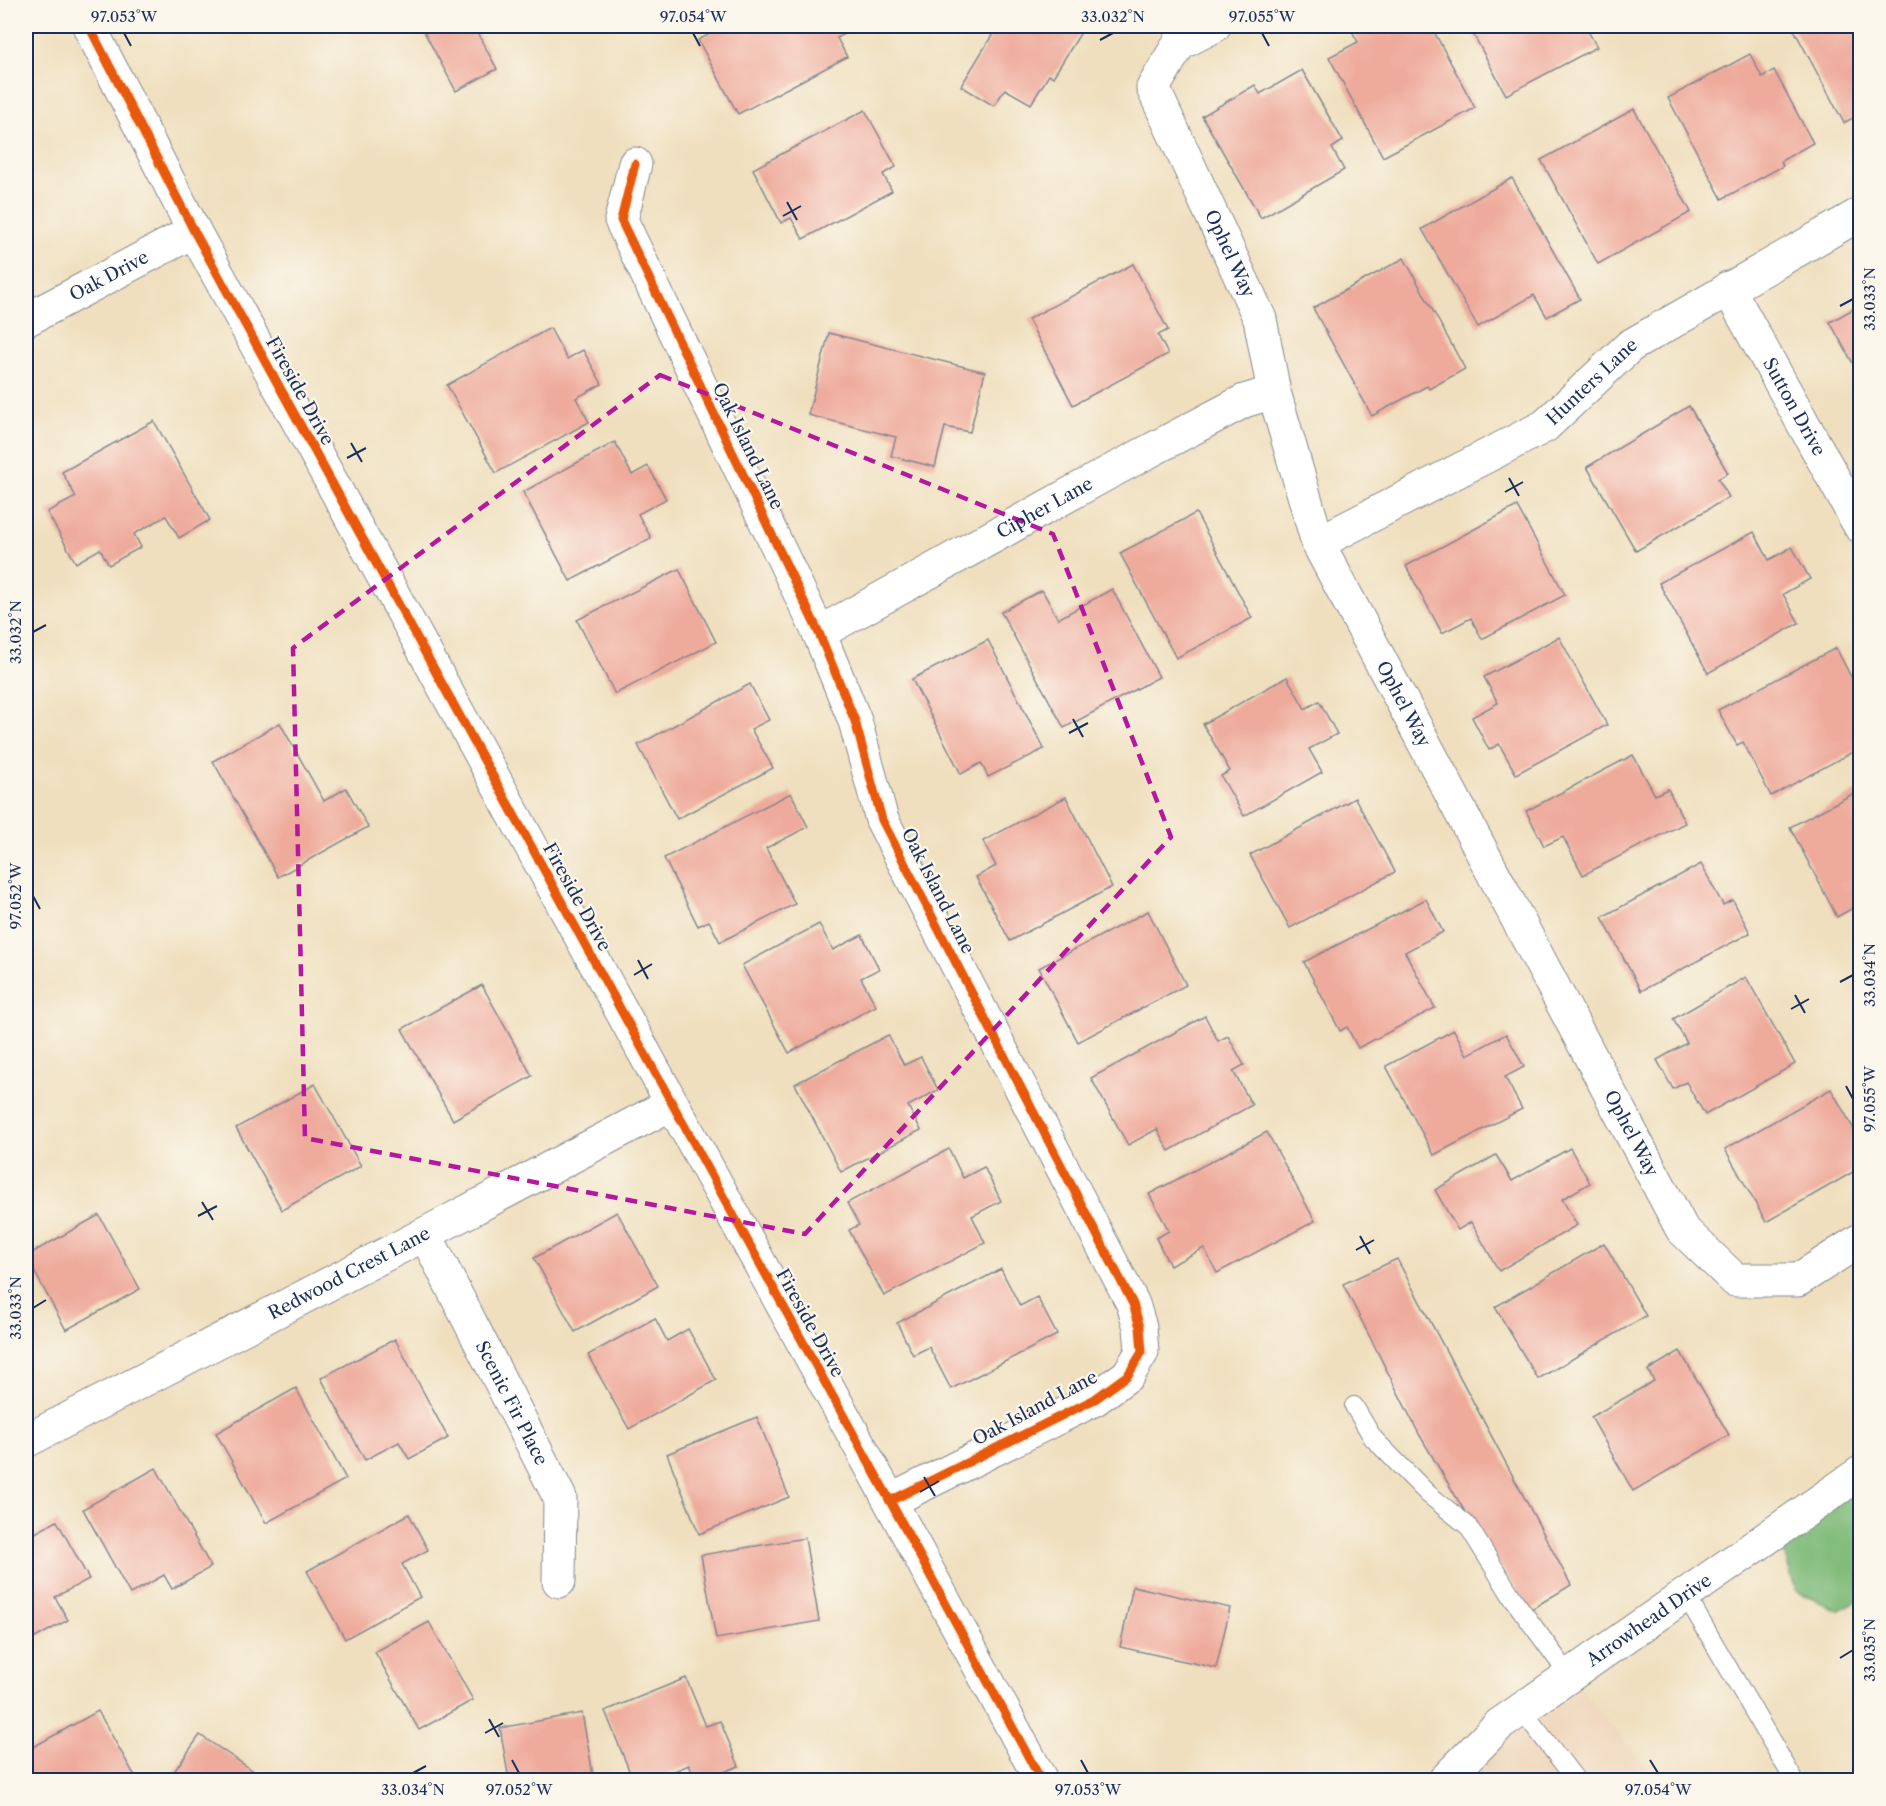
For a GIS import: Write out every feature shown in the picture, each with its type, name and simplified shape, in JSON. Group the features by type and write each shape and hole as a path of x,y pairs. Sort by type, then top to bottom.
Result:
{"street":[{"name":"Fireside Drive","path":"89,26 194,231 1041,1780"},
{"name":"Ophel Way","path":"1214,26 1179,44 1153,88 1260,319 1274,392 1318,543 1682,1228 1735,1280 1798,1280 1860,1240"},
{"name":"Oak Island Lane","path":"635,164 621,220 819,633 855,721 882,820 1133,1304 1140,1327 1142,1352 1128,1375 1095,1399 890,1501"},
{"name":"Hunters Lane","path":"1318,543 1545,426 1630,346 1860,214"},
{"name":"Oak Drive","path":"26,320 194,231"},
{"name":"Sutton Drive","path":"1728,288 1860,526"},
{"name":"Cipher Lane","path":"819,633 1180,434 1244,401 1274,392"},
{"name":"Redwood Crest Lane","path":"26,1441 671,1104"},
{"name":"Scenic Fir Place","path":"425,1234 560,1498 559,1581"},
{"name":"Arrowhead Drive","path":"1445,1780 1499,1725 1860,1473"}],"lane":[{"path":"1354,1406 1373,1438 1428,1494 1468,1526 1514,1600 1569,1675"},
{"path":"1685,1594 1794,1780"},
{"path":"1521,1709 1576,1780"}],"highlighted area":[{"path":"660,375 1053,534 1171,837 805,1234 305,1138 293,648"}],"shaded area":[{"path":"1580,1688 1657,1780 1460,1780 1517,1731"}],"green space":[{"path":"1860,1484 1860,1598 1838,1611 1796,1591 1782,1546"}],"building":[{"path":"421,26 494,26 478,34 497,69 456,91"},
{"path":"726,26 851,26 852,29 837,38 847,57 738,114 698,40"},
{"path":"984,26 1085,26 1053,77 1049,75 1031,104 1005,89 994,106 961,86 994,32"},
{"path":"1349,26 1394,26 1398,33 1412,26 1431,26 1475,108 1383,157 1329,57 1358,42"},
{"path":"1469,26 1585,26 1597,47 1506,95"},
{"path":"1792,26 1860,26 1860,114 1844,123"},
{"path":"1750,54 1762,77 1774,70 1813,143 1781,161 1783,166 1722,199 1668,98"},
{"path":"1302,70 1343,141 1332,148 1344,170 1261,218 1202,116 1255,85 1260,94"},
{"path":"1634,109 1691,212 1598,264 1541,160"},
{"path":"865,110 896,167 883,174 892,191 803,239 791,218 781,223 753,169"},
{"path":"1512,178 1580,299 1547,317 1534,295 1478,327 1422,229"},
{"path":"1404,258 1465,369 1429,389 1427,386 1372,416 1313,308"},
{"path":"1133,264 1168,330 1158,335 1168,354 1073,405 1028,319"},
{"path":"1860,305 1860,376 1830,322"},
{"path":"550,328 567,359 583,350 602,384 576,398 589,422 496,473 447,385"},
{"path":"829,333 985,372 970,432 945,427 935,467 891,456 896,437 808,415"},
{"path":"1689,406 1728,473 1718,479 1729,497 1636,551 1587,467"},
{"path":"154,421 210,520 179,538 166,516 134,534 141,547 109,565 100,549 76,563 47,512 76,497 62,472"},
{"path":"615,442 632,475 648,466 666,499 638,514 651,538 570,581 523,492"},
{"path":"1517,506 1565,595 1482,639 1471,618 1442,633 1406,566"},
{"path":"1196,513 1252,618 1176,658 1120,553"},
{"path":"1754,532 1769,560 1792,547 1810,579 1783,594 1799,623 1708,673 1659,583"},
{"path":"679,569 716,642 615,694 577,620"},
{"path":"1112,589 1159,677 1064,728 1001,612 1042,590 1058,619"},
{"path":"1559,637 1607,725 1516,774 1499,744 1489,750 1472,717 1498,703 1484,677"},
{"path":"988,640 1044,749 988,777 981,763 961,774 912,679"},
{"path":"1836,648 1860,694 1860,748 1771,796 1743,742 1737,745 1718,710"},
{"path":"1287,677 1305,709 1319,701 1337,734 1309,749 1322,772 1244,816 1221,776 1230,771 1203,724"},
{"path":"750,684 769,720 751,729 773,768 677,819 638,745"},
{"path":"280,723 324,801 346,788 368,827 278,877 213,761"},
{"path":"1633,755 1655,795 1668,789 1685,823 1583,875 1563,837 1544,846 1526,811"},
{"path":"1860,790 1860,904 1837,917 1790,827"},
{"path":"791,793 808,827 766,848 795,904 720,942 709,921 698,926 664,858"},
{"path":"1066,797 1112,887 1010,941 976,877 996,866 983,841"},
{"path":"1355,798 1395,872 1290,928 1250,855"},
{"path":"1701,864 1723,905 1733,900 1750,933 1641,991 1602,917"},
{"path":"1426,899 1443,932 1405,952 1435,1008 1358,1048 1347,1027 1340,1031 1304,962"},
{"path":"1148,911 1186,985 1078,1042 1039,968"},
{"path":"819,924 833,950 862,935 879,969 861,978 876,1006 789,1053 742,965"},
{"path":"1746,977 1795,1064 1705,1115 1686,1082 1673,1089 1657,1060 1687,1043 1673,1019"},
{"path":"482,985 532,1076 453,1120 402,1029"},
{"path":"1205,1016 1218,1041 1228,1036 1244,1065 1233,1071 1252,1105 1169,1151 1157,1129 1128,1145 1091,1078"},
{"path":"1454,1030 1467,1055 1506,1034 1524,1067 1505,1077 1522,1109 1434,1155 1386,1066"},
{"path":"888,1035 904,1065 921,1057 938,1090 908,1106 921,1130 841,1172 795,1084"},
{"path":"315,1084 361,1166 282,1210 236,1128"},
{"path":"1831,1089 1860,1140 1860,1168 1766,1222 1725,1149"},
{"path":"1267,1132 1315,1221 1217,1273 1204,1248 1170,1266 1156,1238 1169,1231 1149,1194"},
{"path":"1570,1148 1590,1183 1562,1199 1577,1225 1499,1271 1471,1222 1458,1230 1435,1190 1496,1155 1512,1181"},
{"path":"949,1149 963,1178 984,1167 1001,1201 972,1216 985,1243 884,1296 849,1230 859,1225 847,1203"},
{"path":"617,1212 658,1286 575,1332 534,1258"},
{"path":"99,1215 140,1289 66,1330 26,1256"},
{"path":"1604,1243 1646,1316 1538,1379 1495,1307"},
{"path":"1397,1259 1571,1585 1530,1610 1472,1524 1419,1434 1343,1284"},
{"path":"1001,1269 1020,1306 1037,1297 1057,1335 951,1389 929,1347 913,1355 897,1323"},
{"path":"655,1318 667,1341 688,1329 716,1380 629,1429 588,1355"},
{"path":"395,1339 448,1438 409,1459 399,1442 365,1460 321,1378"},
{"path":"1680,1351 1729,1435 1633,1491 1591,1417 1654,1381 1648,1370"},
{"path":"296,1388 346,1479 266,1523 216,1433"},
{"path":"757,1417 789,1497 699,1534 667,1454"},
{"path":"156,1468 211,1567 172,1589 164,1575 130,1594 83,1509"},
{"path":"409,1514 428,1550 402,1564 420,1597 345,1639 307,1571"},
{"path":"57,1521 89,1579 55,1597 68,1620 26,1643 26,1538"},
{"path":"805,1538 819,1621 716,1639 701,1555"},
{"path":"1133,1586 1230,1608 1216,1668 1120,1647"},
{"path":"429,1622 473,1700 419,1730 375,1652"},
{"path":"686,1678 706,1726 720,1721 739,1766 703,1780 696,1780 689,1765 652,1780 633,1780 605,1711"},
{"path":"98,1711 137,1780 33,1780 26,1768 26,1751"},
{"path":"582,1713 594,1780 509,1780 500,1728"},
{"path":"200,1735 267,1780 168,1780"}],"cycle path":[{"path":"89,26 194,231 1041,1780"},
{"path":"635,164 621,220 819,633 855,721 882,820 1133,1304 1140,1327 1142,1352 1128,1375 1095,1399 890,1501"}]}
